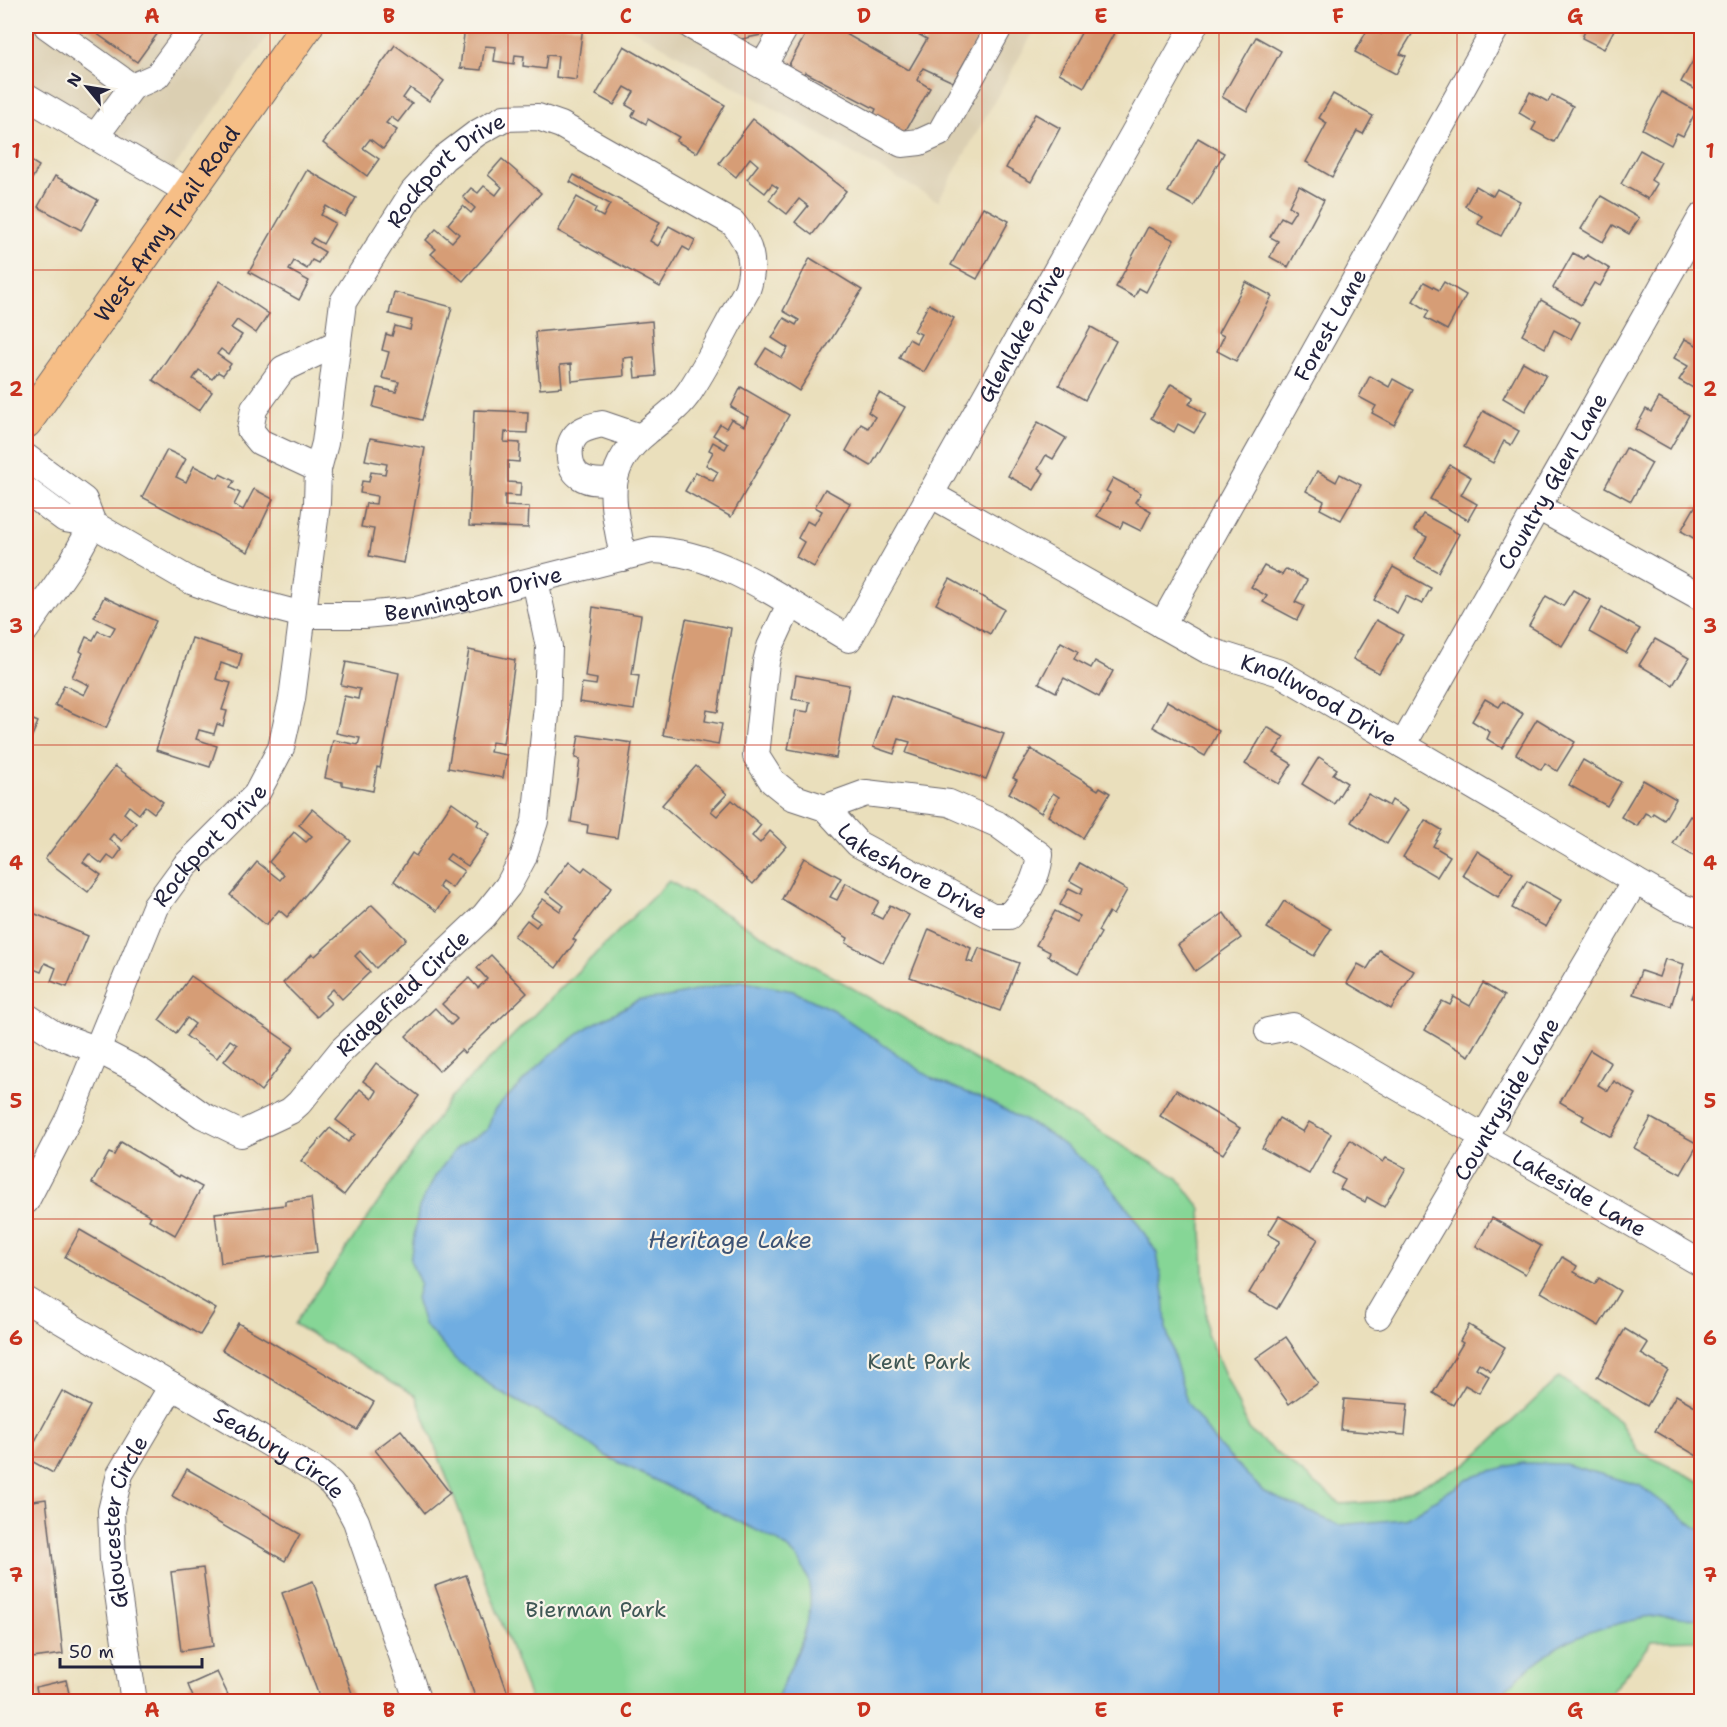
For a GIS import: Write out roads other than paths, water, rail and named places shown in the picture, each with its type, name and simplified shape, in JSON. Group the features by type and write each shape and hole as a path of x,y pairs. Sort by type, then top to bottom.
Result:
{"main road":[{"name":"West Army Trail Road","path":"26,422 307,26"}],"street":[{"path":"47,26 132,87"},
{"path":"94,137 132,87 157,76 194,26"},
{"path":"691,26 902,144 920,142 940,132 1000,26"},
{"path":"763,66 786,26"},
{"name":"Glenlake Drive","path":"849,639 1194,26"},
{"name":"Forest Lane","path":"1162,624 1497,26"},
{"path":"26,96 189,192"},
{"name":"Rockport Drive","path":"26,1201 68,1122 148,923 163,894 185,866 243,810 273,768 287,726 317,503 318,470 325,443 343,302 413,192 444,158 477,133 504,118 538,117 561,125 733,223 744,237 752,254 751,276 747,290 690,391 677,407 640,437 618,463 613,481"},
{"name":"Country Glen Lane","path":"1404,745 1701,216"},
{"path":"318,470 260,442 250,430 254,409 283,369 338,344"},
{"path":"623,558 613,503 613,481 583,478 574,472 570,458 570,446 576,435 602,424 640,437"},
{"path":"26,456 84,500 93,524 71,564 26,629"},
{"name":"Bennington Drive","path":"26,490 65,519 93,524 191,581 235,597 303,615 364,615 416,610 652,550 703,558 728,568 849,639"},
{"name":"Knollwood Drive","path":"930,494 1208,650 1280,673 1635,881 1679,906 1701,914"},
{"path":"1538,507 1701,598"},
{"name":"Ridgefield Circle","path":"26,1016 54,1034 98,1050 143,1073 202,1115 241,1134 290,1111 342,1050 484,916 508,886 522,858 536,813 547,706 549,647 535,580"},
{"path":"790,604 770,647 766,662 756,756 765,773 782,791 792,797 825,808"},
{"name":"Lakeshore Drive","path":"866,794 920,798 949,803 997,824 1040,855 1038,872 1029,892 1009,916 992,916 858,844 825,808 866,794"},
{"name":"Countryside Lane","path":"1378,1316 1635,881"},
{"name":"Lakeside Lane","path":"1268,1031 1293,1026 1701,1264"},
{"name":"Seabury Circle","path":"26,1300 316,1471 331,1483 345,1500 366,1546 418,1701"},
{"name":"Gloucester Circle","path":"134,1701 114,1560 111,1511 120,1474 172,1386"}],"water":[{"name":"Heritage Lake","path":"740,981 793,991 833,1010 933,1079 986,1100 1048,1133 1096,1170 1128,1208 1157,1253 1164,1294 1166,1328 1187,1402 1216,1443 1264,1492 1339,1525 1404,1519 1475,1475 1522,1463 1565,1464 1639,1485 1701,1531 1701,1618 1669,1616 1644,1618 1579,1636 1539,1660 1494,1701 776,1701 798,1650 809,1615 808,1579 798,1559 776,1540 606,1456 567,1428 497,1390 456,1360 424,1324 416,1298 420,1283 410,1260 419,1207 436,1175 457,1147 487,1130 494,1110 549,1056 588,1027 639,1000 668,997"}],"park label":[{"name":"Kent Park","path":"919,1361"},
{"name":"Bierman Park","path":"596,1609"}]}
